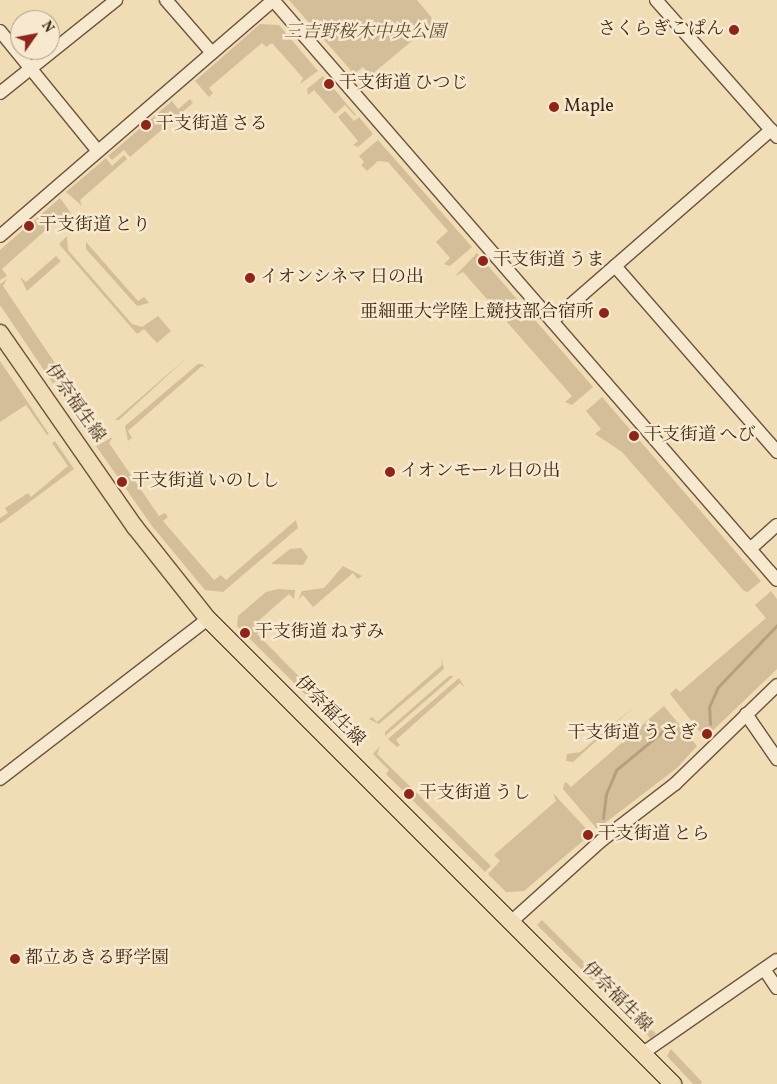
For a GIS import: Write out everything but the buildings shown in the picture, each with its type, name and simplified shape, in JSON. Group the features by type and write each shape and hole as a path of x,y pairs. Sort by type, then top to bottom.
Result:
{"main road":[{"name":"伊奈福生線","path":"0,332 135,528 208,619 673,1084"}],"street":[{"path":"0,93 32,70 116,0"},
{"path":"166,0 212,54"},
{"path":"2,229 98,151 273,0 777,580"},
{"path":"552,321 774,134 656,0"},
{"path":"0,31 98,151"},
{"path":"615,266 777,452"},
{"path":"750,549 777,525"},
{"path":"0,779 208,619"},
{"path":"512,921 602,840 674,784 777,684"},
{"path":"746,714 777,759"},
{"path":"643,1053 777,960"},
{"path":"764,969 777,988"}],"green space":[{"name":"三吉野桜木中央公園","path":"289,0 417,0 432,18 432,24 370,76 363,67 354,74"},
{"path":"260,24 279,25 318,71 300,84 303,78 272,43 266,47 262,43 209,88 213,93 209,97 195,81"},
{"path":"323,76 355,116 345,105 335,114 314,90 308,95 307,89"},
{"path":"190,99 193,103 130,157 124,150 112,160 108,156 172,101 178,109"},
{"path":"345,111 354,121 359,117 373,134 358,147 353,145 358,141 338,117"},
{"path":"378,140 472,247 450,266 444,264 450,258 436,242 448,231 388,162 378,161 367,171 361,165 364,162 359,156"},
{"path":"124,155 127,159 80,200 82,206 66,192 106,158 112,166"},
{"path":"60,198 73,216 66,212 2,269 7,276 0,280 0,250"},
{"path":"67,236 68,250 132,324 142,327 158,316 171,331 157,343 144,329 137,334 59,244"},
{"path":"86,242 138,301 144,297 149,303 137,306 86,249"},
{"path":"477,253 593,387 572,405 565,402 572,396 463,272 455,276"},
{"path":"56,256 61,261 27,291 20,277 26,282"},
{"path":"7,279 3,286 98,427 87,434 0,305 0,284"},
{"path":"191,354 119,420 115,420"},
{"path":"0,361 49,434 47,435 26,405 0,422"},
{"path":"198,364 202,364 207,369 202,366 128,431 132,438 128,441 125,426"},
{"path":"602,397 761,581 748,592 744,591 622,452 595,434 601,429 586,411"},
{"path":"113,437 109,443 159,516 165,513 168,517 163,521 214,580 221,575 226,580 296,520 298,528 223,592 205,590 152,526 96,446"},
{"path":"55,441 74,469 0,524 0,518 8,513 5,508 28,493 31,497 68,466 52,443"},
{"path":"301,548 308,557 303,565 271,564 290,549"},
{"path":"343,566 362,576 358,579 353,573 313,607 303,595 298,600 302,591 324,588"},
{"path":"278,589 295,590 294,599 289,594 257,622 262,628 257,634 359,737 368,735 359,748 237,626 238,616 266,592"},
{"path":"771,591 777,599 777,669 705,738 670,694 676,688 680,692 766,618 755,605"},
{"path":"441,657 444,669 379,724 369,719 372,717 377,722 442,665"},
{"path":"449,676 454,676 385,736 385,732"},
{"path":"459,678 465,688 460,683 396,740 400,745 397,747 388,739"},
{"path":"635,706 573,762 566,761 567,754 580,752"},
{"path":"664,706 697,746 677,768 597,829 563,789 564,784 566,782 571,787"},
{"path":"380,746 377,754 491,866 485,872 386,774 389,770 373,754"},
{"path":"553,793 591,834 524,891 506,892 488,874 500,861 494,855 556,801"},
{"path":"542,920 656,1034 651,1039 537,925"},
{"path":"671,1049 702,1082 701,1084 693,1084 667,1056"}],"waterway":[{"path":"710,724 709,707 718,687 777,625"},
{"path":"603,818 606,794 616,770 668,727"}],"place":[{"name":"さくらぎこぱん","path":"734,30"},
{"name":"干支街道 ひつじ","path":"329,84"},
{"name":"Maple","path":"554,107"},
{"name":"干支街道 さる","path":"146,125"},
{"name":"干支街道 とり","path":"29,226"},
{"name":"干支街道 うま","path":"483,261"},
{"name":"イオンシネマ 日の出","path":"250,278"},
{"name":"亜細亜大学陸上競技部合宿所","path":"604,313"},
{"name":"干支街道 へび","path":"634,436"},
{"name":"イオンモール日の出","path":"390,472"},
{"name":"干支街道 いのしし","path":"122,482"},
{"name":"干支街道 ねずみ","path":"245,633"},
{"name":"干支街道 うさぎ","path":"707,734"},
{"name":"干支街道 うし","path":"409,794"},
{"name":"干支街道 とら","path":"588,835"},
{"name":"都立あきる野学園","path":"15,959"}]}
